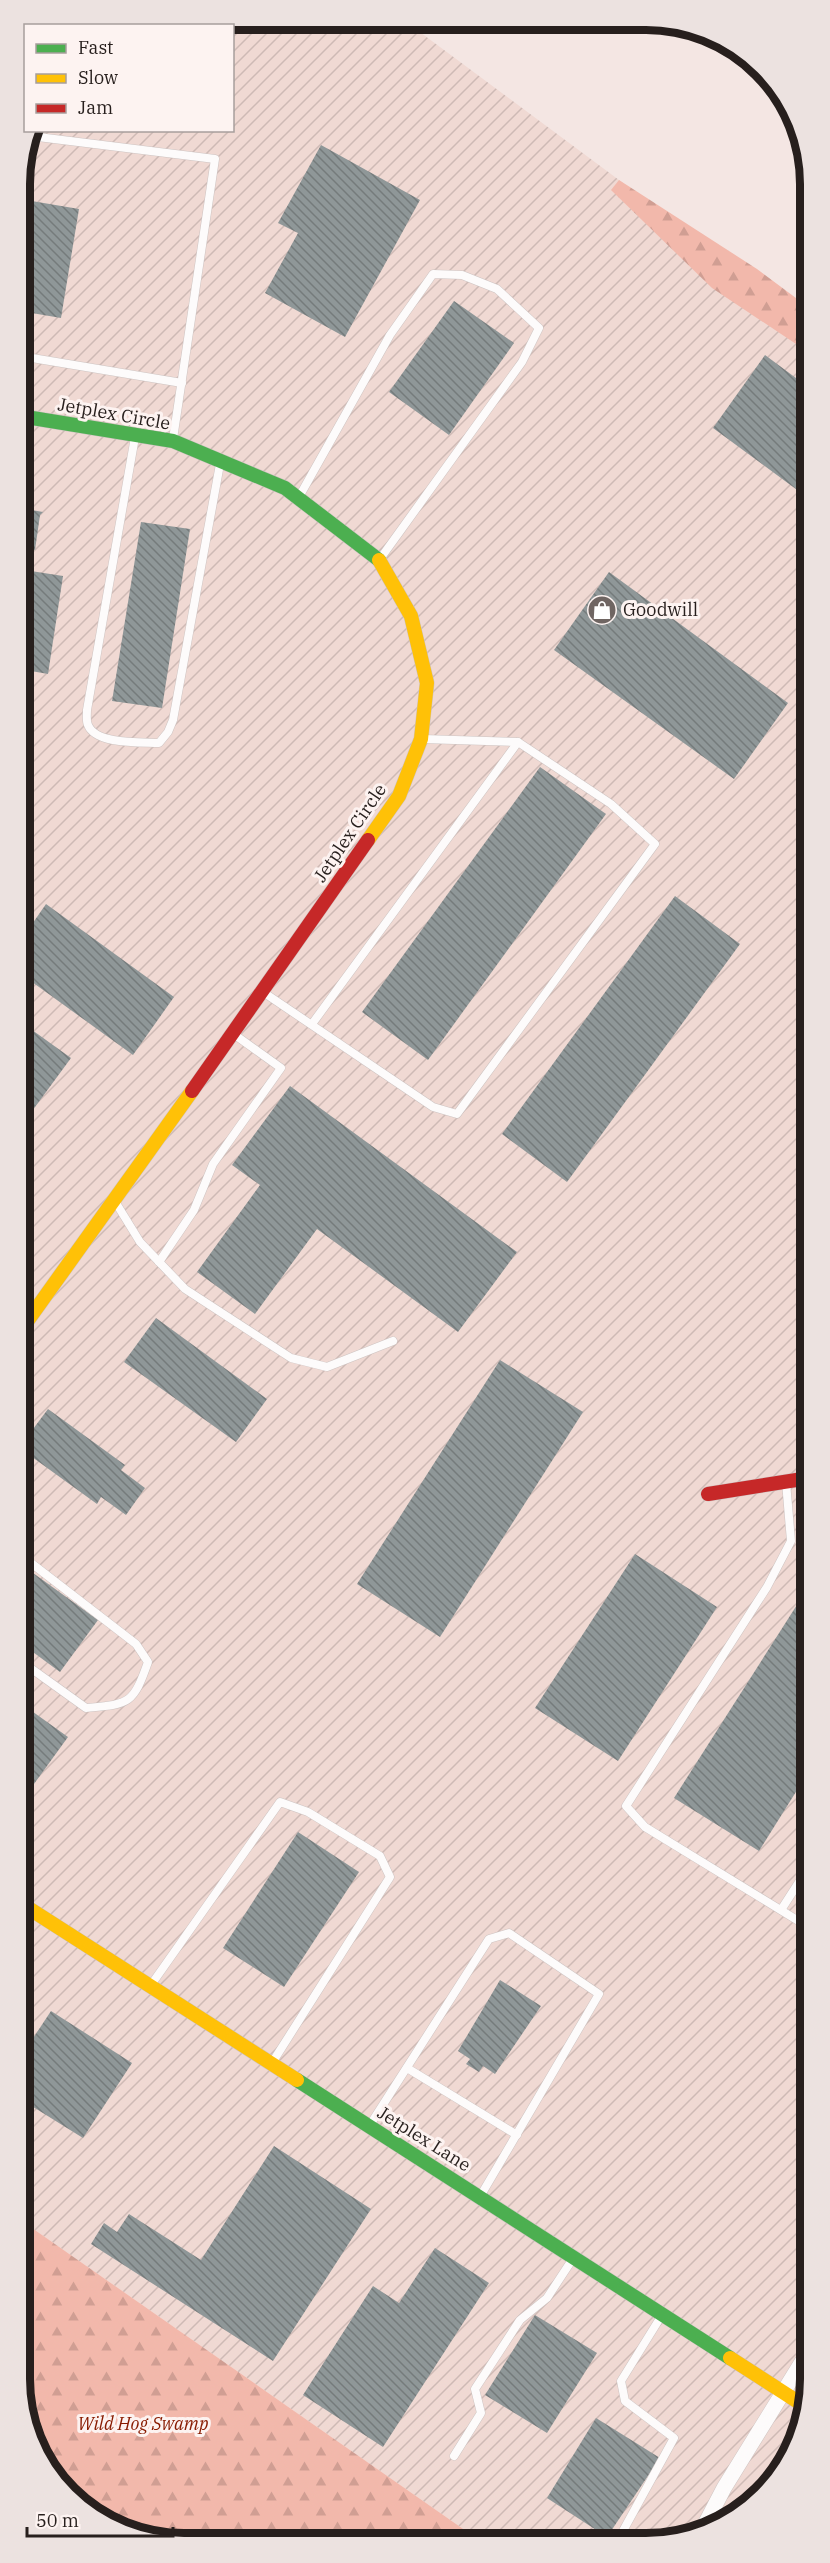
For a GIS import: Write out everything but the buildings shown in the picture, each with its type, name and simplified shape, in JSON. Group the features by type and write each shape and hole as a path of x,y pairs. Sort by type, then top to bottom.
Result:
{"street":[{"name":"Jetplex Circle","path":"30,418 173,441 285,488 379,560 411,616 427,683 421,739 399,796 115,1202 30,1318"},
{"path":"708,1494 800,1480"},
{"name":"Jetplex Lane","path":"30,1909 798,2402"},
{"path":"707,2520 724,2488 800,2365"}],"lane":[{"path":"37,137 215,159 173,441"},
{"path":"298,498 390,335 433,274 462,275 496,290 539,328 522,362 379,560"},
{"path":"30,359 182,383"},
{"path":"136,435 87,710 88,724 96,734 112,741 159,743 168,732 173,720 220,461"},
{"path":"262,992 433,1107 457,1114 655,844 611,804 518,742 421,739"},
{"path":"312,1024 518,742"},
{"path":"159,1262 194,1210 213,1164 281,1068 232,1034"},
{"path":"115,1202 140,1242 185,1289 291,1358 327,1367 393,1341"},
{"path":"786,1482 791,1541 767,1587 626,1806 645,1827 800,1922"},
{"path":"30,1562 136,1644 148,1662 139,1689 121,1705 86,1708 30,1668"},
{"path":"150,1986 280,1802 308,1812 380,1856 390,1877 272,2064"},
{"path":"781,1910 800,1881"},
{"path":"370,2126 489,1939 509,1934 599,1994 480,2196"},
{"path":"407,2068 517,2135"},
{"path":"454,2456 481,2412 475,2389 519,2320 547,2298 575,2257"},
{"path":"622,2533 674,2438 625,2401 621,2381 663,2314"}],"shaded area":[{"path":"234,30 417,30 619,180 800,320 800,2389 792,2429 774,2465 762,2481 740,2501 696,2525 656,2533 469,2533 30,2227 30,174 39,132 234,132"}],"green space":[{"path":"619,180 757,269 800,301 800,347 712,288 611,190"},
{"name":"Wild Hog Swamp","path":"30,2227 469,2533 174,2533 134,2525 90,2501 62,2473 51,2456 38,2429 33,2409 30,2379"}],"traffic: fast":[{"path":"30,418 173,441 285,488 379,560"},
{"path":"297,2080 730,2358"}],"traffic: slow":[{"path":"368,840 399,796 421,739 427,683 411,616 379,560"},
{"path":"30,1317 192,1091"},
{"path":"30,1909 297,2080"},
{"path":"730,2358 798,2402"}],"traffic: jam":[{"path":"192,1091 368,840"},
{"path":"708,1494 800,1479"}],"place":[{"name":"Goodwill","path":"602,610"}]}
